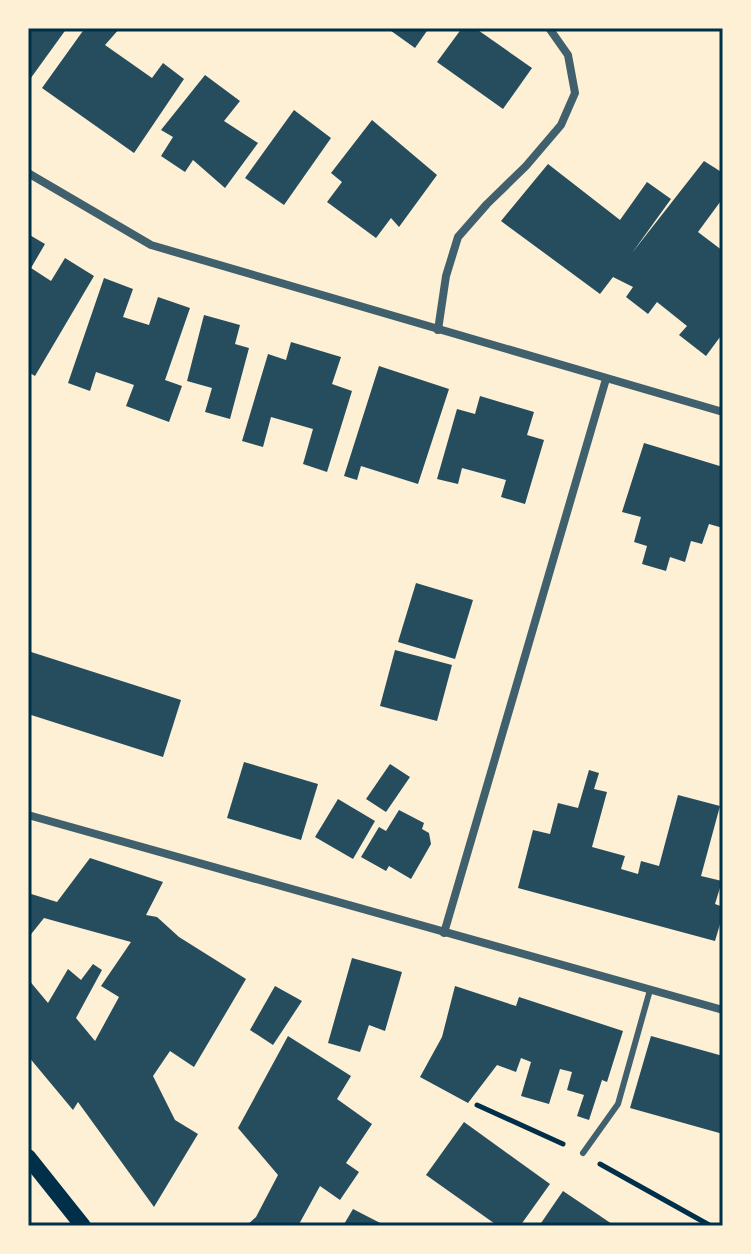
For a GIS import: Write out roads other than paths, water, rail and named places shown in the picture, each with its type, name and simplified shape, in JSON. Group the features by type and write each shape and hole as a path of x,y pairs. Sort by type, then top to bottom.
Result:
{"main road":[{"path":"28,1157 83,1226"}],"street":[{"path":"438,330 446,276 458,237 561,125 575,93 568,55 549,28"},
{"path":"28,173 151,245 723,412"},
{"path":"444,933 606,379"},
{"path":"28,815 723,1010"}],"lane":[{"path":"583,1153 618,1104 650,990"}]}
